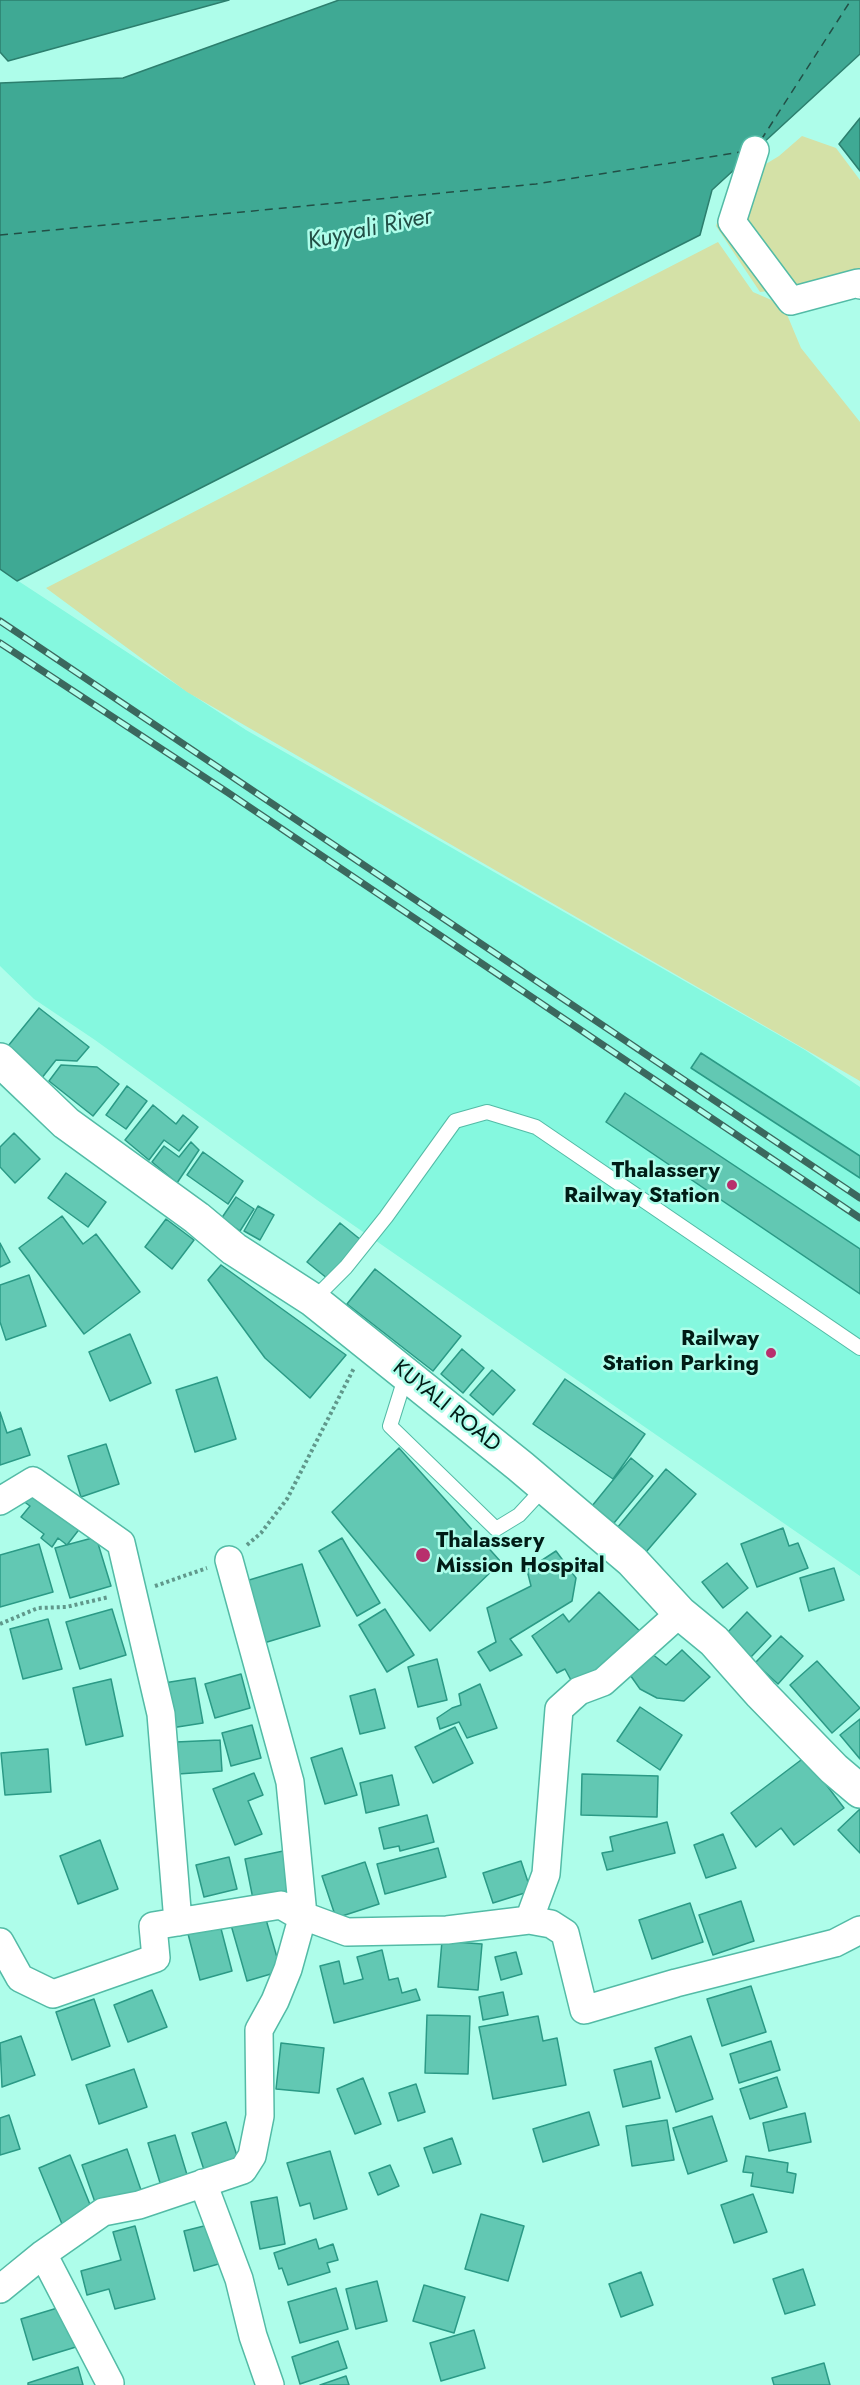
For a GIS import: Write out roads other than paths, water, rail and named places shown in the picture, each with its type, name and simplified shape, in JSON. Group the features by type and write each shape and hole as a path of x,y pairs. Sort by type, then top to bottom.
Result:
{"main road":[{"name":"KUYALI ROAD","path":"0,1060 66,1123 197,1218 234,1249 314,1300 480,1433 632,1562 680,1613 714,1641 761,1694 834,1769 860,1791"}],"street":[{"path":"755,150 732,222 791,301 858,283 860,285"},
{"path":"0,1501 33,1481 121,1543 161,1714 178,1922"},
{"path":"0,2289 43,2254 104,2212 139,2205 243,2170 252,2156 260,2116 260,2030 288,1969 303,1915 290,1782 229,1560"},
{"path":"529,1920 546,1874 559,1709 579,1691 603,1682 680,1613"},
{"path":"0,1942 20,1978 53,1994 156,1958 153,1926 281,1905 293,1912 347,1932 447,1930 529,1920 551,1924 565,1933 584,2010 687,1980 835,1942 860,1930"},
{"path":"203,2183 239,2279 253,2336 270,2385"},
{"path":"43,2254 110,2383"}],"lane":[{"path":"314,1300 346,1267 386,1217 455,1121 487,1112 536,1126 860,1348"},
{"path":"406,1375 390,1426 496,1528 519,1515 544,1488"}],"water":[{"path":"0,0 229,0 8,61 0,52"},
{"name":"Kuyyali River","path":"339,0 860,0 860,54 712,190 700,235 17,581 0,569 0,83 123,78"},
{"path":"860,118 860,171 839,144"}],"railway":[{"path":"0,621 860,1198"},
{"path":"0,643 227,792 860,1218"}],"place":[{"name":"Thalassery Railway Station","path":"732,1185"},
{"name":"Railway Station Parking","path":"771,1353"},
{"name":"Thalassery Mission Hospital","path":"423,1555"}]}
